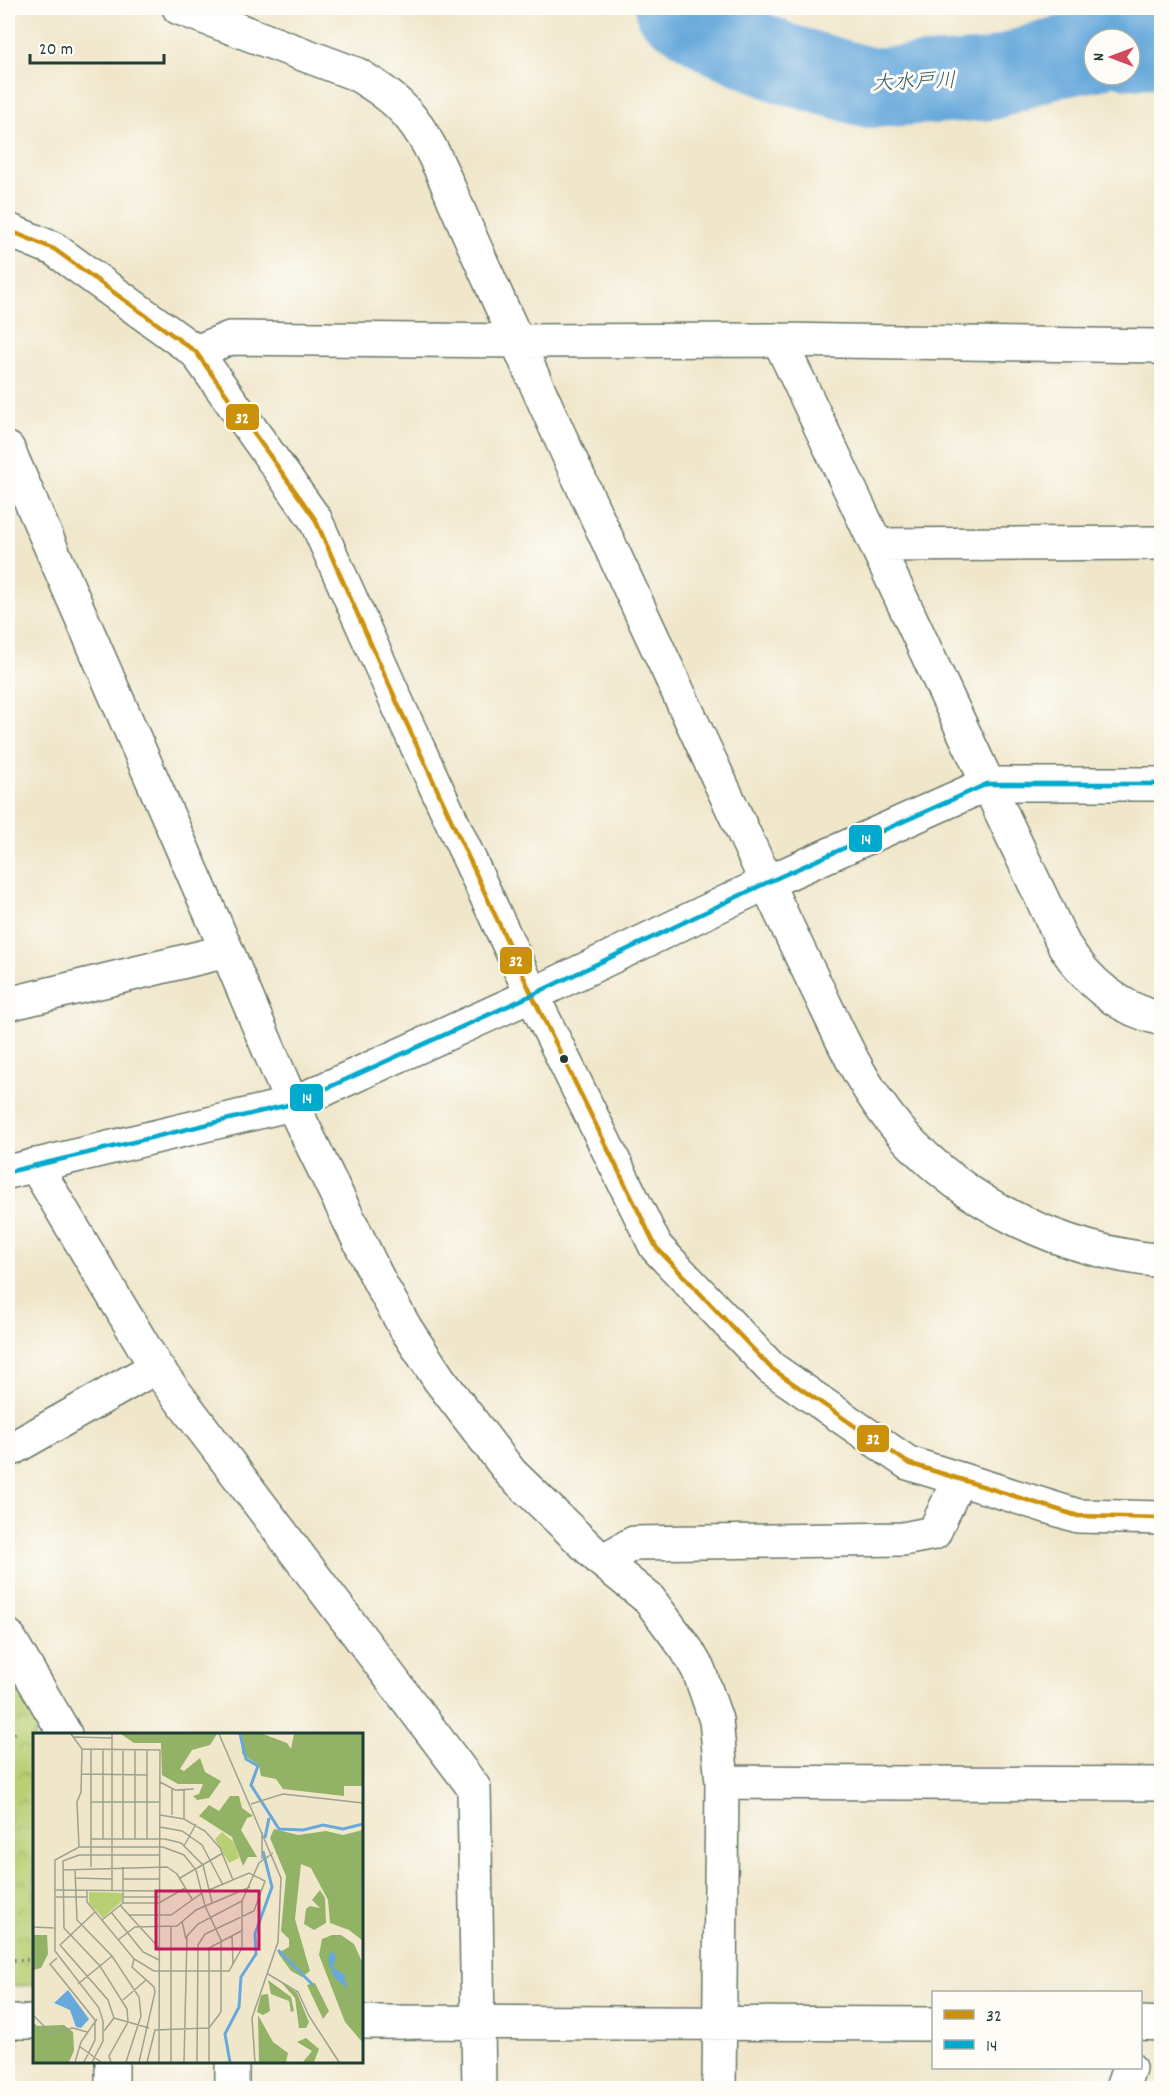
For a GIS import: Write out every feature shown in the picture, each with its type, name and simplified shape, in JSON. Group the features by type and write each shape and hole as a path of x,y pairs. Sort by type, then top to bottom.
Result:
{"street":[{"path":"179,8 356,74 405,111 431,148 766,883 853,1064 873,1098 901,1132 939,1168 973,1195 1010,1216 1077,1245 1131,1258 1161,1261"},
{"path":"8,231 54,249 196,352 315,519 532,995 656,1247 771,1368 908,1463 1078,1516 1161,1518"},
{"path":"196,352 230,338 517,341 779,340 1156,346 1161,349"},
{"path":"779,340 878,545 987,784 1064,945 1077,966 1094,984 1132,1009 1161,1019"},
{"path":"8,449 292,1104 380,1283 406,1329 439,1379 511,1473 602,1561 649,1599 695,1664 716,1720 722,1782 719,2088"},
{"path":"878,545 1161,543"},
{"path":"479,2088 474,1788 156,1367 21,1169 292,1104 532,995 766,883 987,784 1161,784"},
{"path":"8,1004 227,951"},
{"path":"8,1451 156,1367"},
{"path":"602,1561 634,1543 903,1539 933,1533 959,1479"},
{"path":"8,1636 63,1733"},
{"path":"722,1782 1161,1784"},
{"path":"8,2022 33,2022"},
{"path":"363,2022 932,2024"},
{"path":"112,2063 112,2088"},
{"path":"232,2063 232,2088"},
{"path":"1122,2088 1128,2069"}],"path":[{"path":"8,1960 33,1960"}],"green space":[{"path":"12,1676 46,1733 33,1733 33,1985 8,1986 8,1679"}],"waterway":[{"name":"大水戸川","path":"675,8 716,34 783,63 870,88 991,80 1049,59 1082,53"},
{"path":"1105,27 1109,8"},
{"name":"大水戸川","path":"1142,49 1162,48"}],"transit line":[{"name":"32","path":"8,230 54,249 196,352 315,519 532,995 656,1247 771,1368 908,1463 1078,1516 1162,1518"},
{"name":"14","path":"8,1172 292,1104 532,995 766,883 987,784 1162,784"}]}
